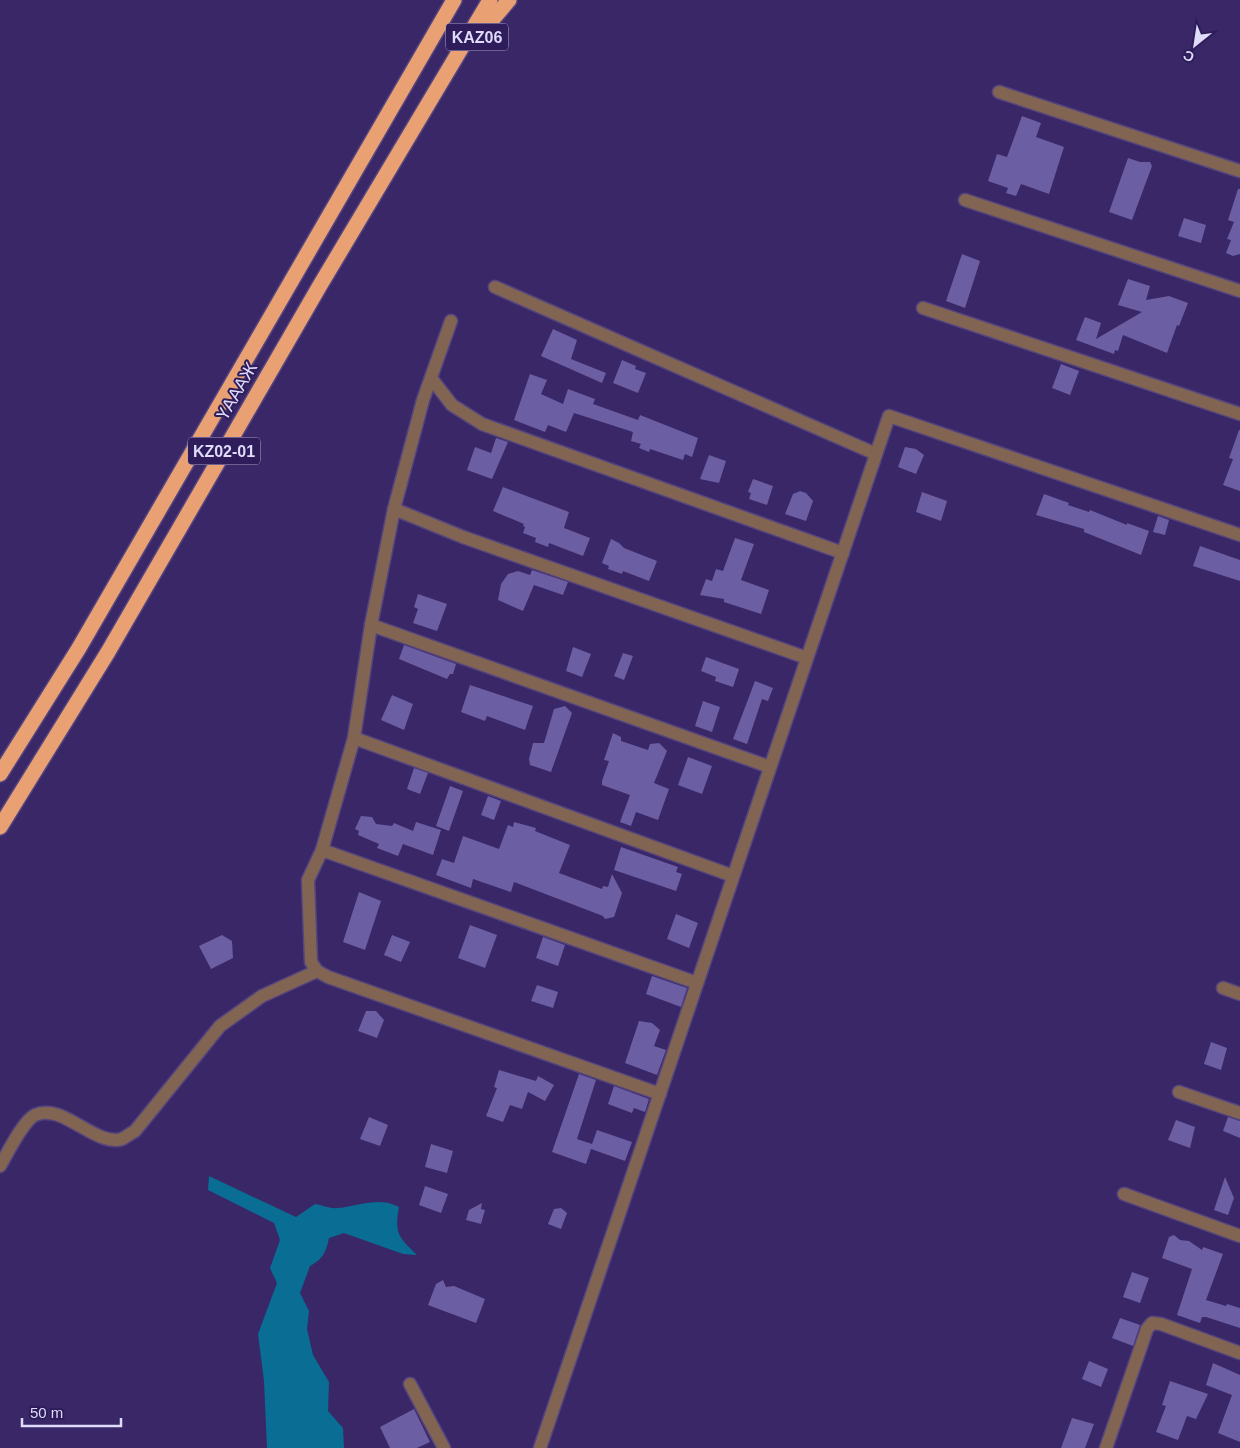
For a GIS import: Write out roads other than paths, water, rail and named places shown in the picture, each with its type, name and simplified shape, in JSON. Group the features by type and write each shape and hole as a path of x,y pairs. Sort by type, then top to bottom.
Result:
{"highway":[{"path":"423,53 445,0"},
{"name":"ҮАААЖ","path":"0,774 79,648 454,0"},
{"name":"ҮАААЖ","path":"0,827 108,652 319,287 490,0"},
{"name":"KАZ06","path":"446,74 509,0"}],"street":[{"path":"999,92 1240,171"},
{"path":"965,200 1240,291"},
{"path":"495,287 876,454"},
{"path":"923,308 1240,414"},
{"path":"451,321 430,378 394,509 371,625 354,738 322,850 308,880 311,962 317,971 328,977 660,1094"},
{"path":"430,378 452,405 482,424 843,553"},
{"path":"540,1448 889,416 1240,535"},
{"path":"394,509 463,537 807,658"},
{"path":"371,625 770,767"},
{"path":"354,738 733,876"},
{"path":"322,850 697,983"},
{"path":"0,1166 26,1124 35,1115 52,1113 109,1140 121,1139 135,1131 220,1026 262,996 317,971"},
{"path":"1223,988 1240,994"},
{"path":"1179,1092 1240,1113"},
{"path":"1124,1194 1240,1236"},
{"path":"1106,1448 1146,1329 1152,1324 1160,1324 1240,1353"},
{"path":"410,1384 444,1448"}],"water":[{"path":"209,1176 296,1217 315,1204 335,1208 384,1202 399,1207 397,1223 399,1234 417,1255 403,1254 344,1233 329,1238 323,1255 310,1266 300,1293 309,1311 307,1329 313,1355 329,1382 328,1411 343,1428 344,1448 267,1448 264,1381 258,1334 277,1283 270,1268 280,1240 274,1223 208,1190"}]}
